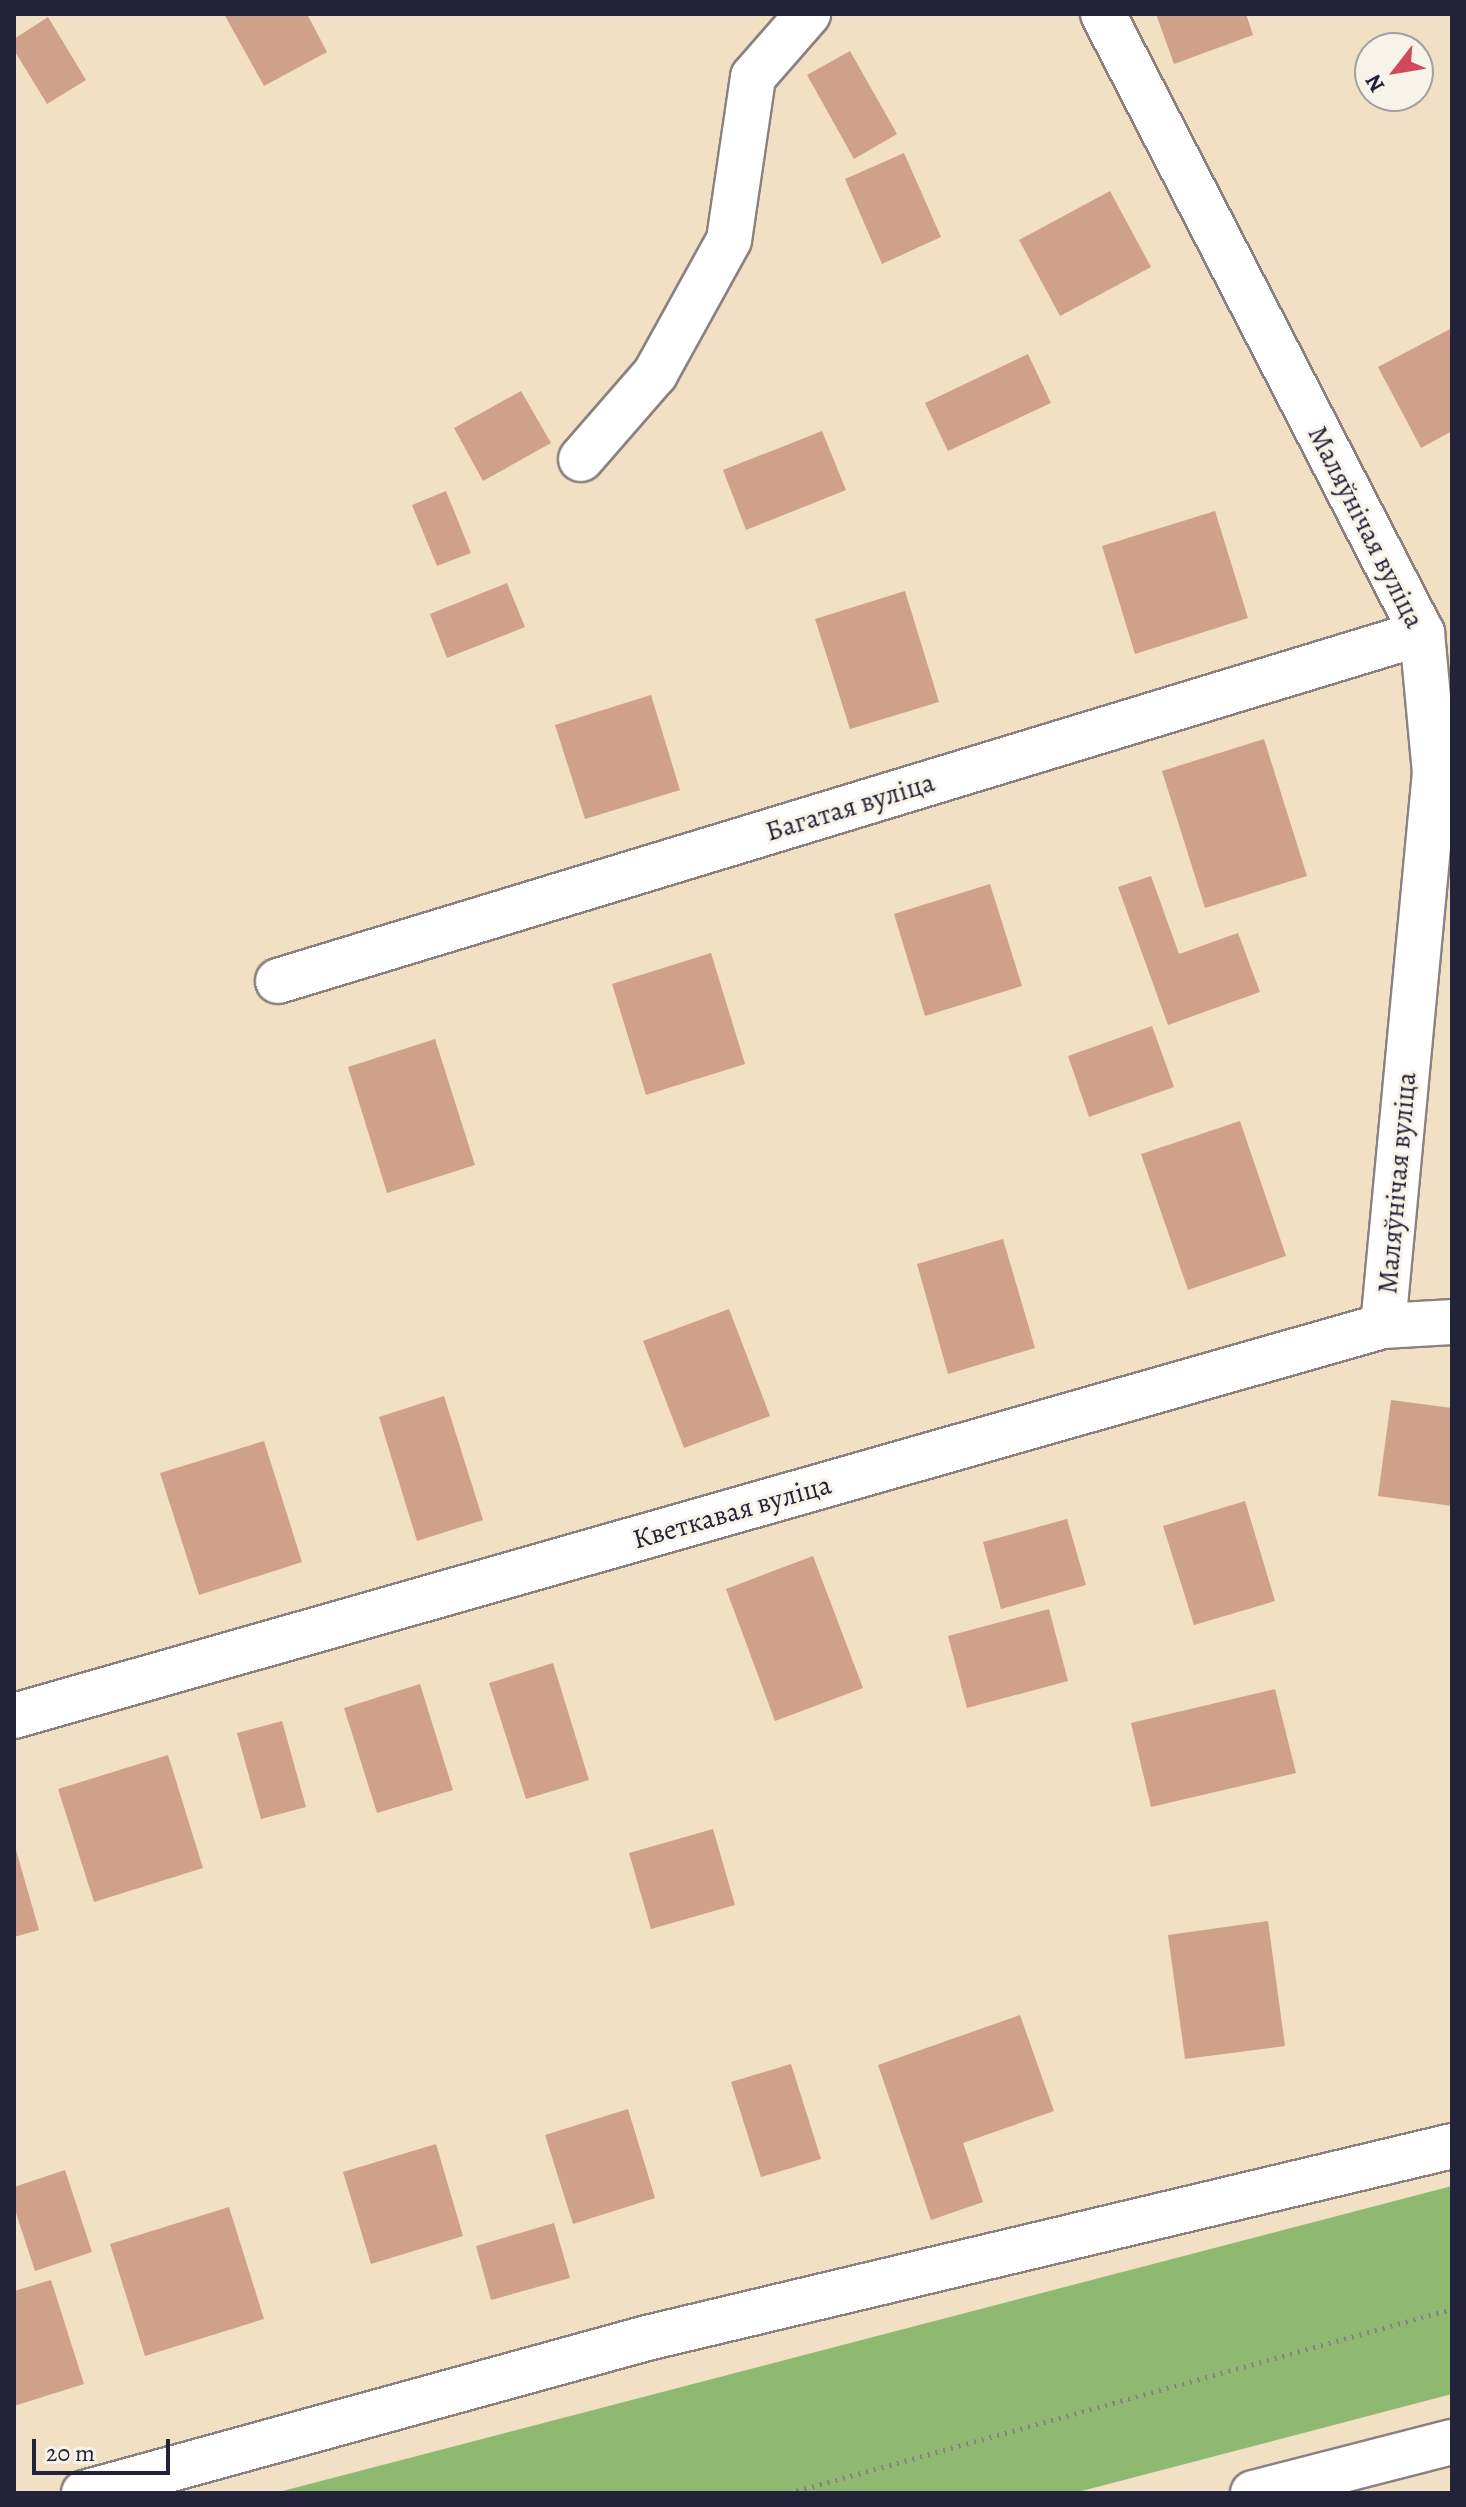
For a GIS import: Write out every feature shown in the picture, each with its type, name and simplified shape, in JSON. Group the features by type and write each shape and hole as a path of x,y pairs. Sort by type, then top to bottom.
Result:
{"street":[{"path":"581,459 655,374 729,240 753,77 808,14"},
{"name":"Маляўнічая вуліца","path":"1103,14 1422,633 1435,772 1383,1326"},
{"name":"Багатая вуліца","path":"278,981 1422,633"},
{"name":"Кветкавая вуліца","path":"14,1716 1383,1326 1452,1322"},
{"path":"84,2493 156,2484 647,2338 1452,2146"},
{"path":"1253,2493 1452,2442"}],"path":[{"path":"789,2493 1452,2309"}],"green space":[{"path":"1452,2186 1452,2394 1074,2493 275,2493"}],"building":[{"path":"224,14 307,14 327,52 264,86"},
{"path":"1156,14 1246,14 1253,35 1174,64"},
{"path":"48,17 86,80 47,104 14,50 14,39"},
{"path":"850,51 897,134 854,159 807,75"},
{"path":"904,153 941,237 882,264 845,179"},
{"path":"1110,191 1151,267 1060,316 1019,240"},
{"path":"1452,328 1452,431 1421,448 1378,367"},
{"path":"1028,354 1051,403 948,451 925,403"},
{"path":"521,391 551,443 483,481 454,428"},
{"path":"822,431 846,490 746,530 723,470"},
{"path":"446,491 471,553 437,566 412,505"},
{"path":"1215,511 1248,618 1135,654 1102,546"},
{"path":"507,583 525,627 447,658 430,614"},
{"path":"905,591 939,702 850,729 815,619"},
{"path":"651,695 680,790 585,819 555,725"},
{"path":"1264,739 1307,876 1205,908 1162,771"},
{"path":"1151,876 1179,954 1238,933 1260,992 1168,1025 1118,887"},
{"path":"990,884 1022,986 925,1016 894,914"},
{"path":"711,953 745,1064 646,1095 612,984"},
{"path":"1152,1026 1174,1087 1089,1117 1068,1056"},
{"path":"435,1039 475,1165 387,1193 348,1067"},
{"path":"1240,1121 1286,1256 1188,1290 1141,1154"},
{"path":"1003,1239 1035,1348 948,1374 917,1264"},
{"path":"729,1309 770,1416 684,1448 643,1341"},
{"path":"444,1396 483,1520 417,1541 379,1417"},
{"path":"1391,1400 1452,1408 1452,1506 1378,1496"},
{"path":"264,1441 302,1562 199,1595 160,1473"},
{"path":"1245,1501 1275,1601 1194,1625 1163,1526"},
{"path":"1067,1519 1086,1585 1001,1609 983,1542"},
{"path":"813,1556 863,1688 775,1721 726,1589"},
{"path":"1049,1609 1068,1681 967,1708 948,1636"},
{"path":"553,1663 589,1780 526,1799 489,1683"},
{"path":"420,1684 453,1790 377,1813 344,1708"},
{"path":"1275,1689 1296,1773 1151,1807 1131,1723"},
{"path":"282,1721 306,1807 261,1819 237,1733"},
{"path":"168,1755 203,1868 94,1902 58,1789"},
{"path":"713,1829 735,1905 651,1929 629,1853"},
{"path":"14,1843 39,1930 14,1937"},
{"path":"1268,1921 1285,2046 1185,2059 1168,1935"},
{"path":"1020,2015 1054,2111 963,2143 983,2202 931,2220 878,2065"},
{"path":"791,2064 821,2159 761,2177 731,2082"},
{"path":"628,2109 655,2198 573,2224 545,2135"},
{"path":"436,2144 463,2236 371,2264 343,2172"},
{"path":"65,2170 92,2252 35,2271 14,2207 14,2187"},
{"path":"229,2207 264,2319 145,2356 110,2244"},
{"path":"554,2223 570,2278 491,2300 476,2246"},
{"path":"51,2280 84,2384 14,2406 14,2291"}]}
